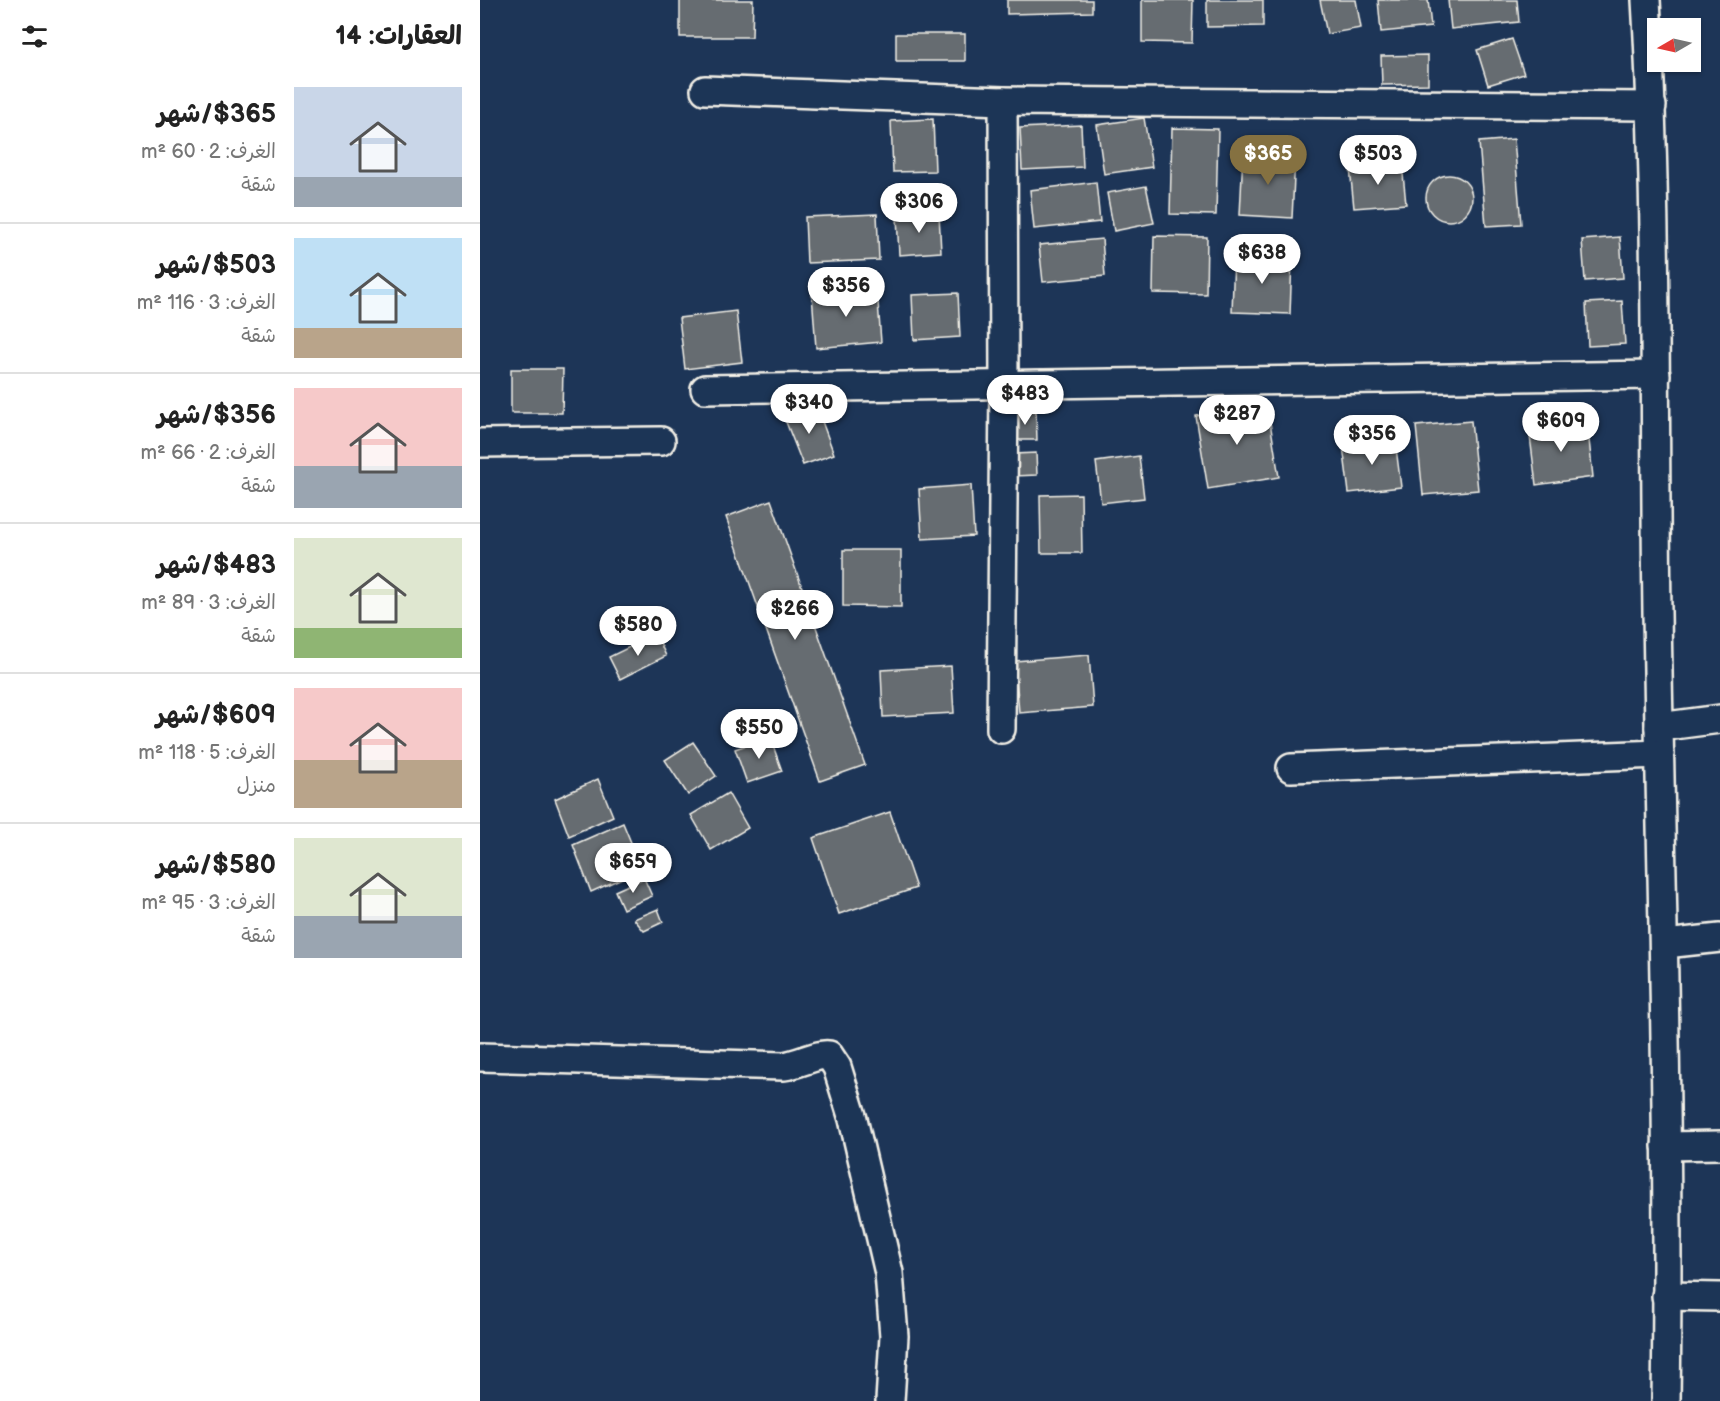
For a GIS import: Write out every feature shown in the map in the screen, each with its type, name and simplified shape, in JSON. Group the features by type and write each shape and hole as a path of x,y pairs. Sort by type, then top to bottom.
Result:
{"street":[{"path":"1646,0 1653,106 1659,727 1665,944 1666,1401"},
{"path":"705,90 1003,101 1653,106"},
{"path":"1001,729 1004,385 1003,101"},
{"path":"705,389 1656,375"},
{"path":"480,443 661,441"},
{"path":"1659,727 1720,719"},
{"path":"1291,768 1660,754"},
{"path":"1665,944 1720,938"},
{"path":"480,1058 784,1066 799,1065 817,1055 829,1055 837,1067 854,1119 889,1273 894,1336 890,1401"},
{"path":"1666,1146 1720,1145"},
{"path":"1666,1296 1720,1297"}],"building":[{"path":"680,0 753,0 752,37 680,37"},
{"path":"1007,0 1092,0 1092,12 1007,14"},
{"path":"1142,0 1193,0 1192,43 1142,42"},
{"path":"1207,0 1263,0 1263,26 1207,27"},
{"path":"1320,0 1356,0 1361,28 1327,34"},
{"path":"1378,0 1428,0 1431,27 1381,32"},
{"path":"1448,0 1517,0 1519,22 1451,29"},
{"path":"896,34 965,34 965,61 896,61"},
{"path":"1512,39 1524,74 1488,85 1477,50"},
{"path":"1428,55 1428,84 1382,85 1381,56"},
{"path":"1144,118 1152,167 1104,174 1097,125"},
{"path":"933,119 935,171 893,172 891,121"},
{"path":"1081,125 1083,167 1022,170 1020,128"},
{"path":"1172,128 1218,129 1216,215 1170,214"},
{"path":"1514,139 1521,224 1486,226 1479,142"},
{"path":"1243,154 1295,157 1292,218 1240,215"},
{"path":"1402,164 1406,204 1354,208 1350,168"},
{"path":"1449,175 1465,182 1472,198 1465,214 1449,221 1433,214 1426,198 1433,182"},
{"path":"1096,182 1100,222 1034,229 1030,190"},
{"path":"1146,186 1154,223 1114,231 1107,193"},
{"path":"877,214 879,260 807,263 805,217"},
{"path":"939,214 941,252 899,255 897,217"},
{"path":"1154,236 1207,237 1206,294 1153,293"},
{"path":"1620,237 1623,278 1585,281 1582,240"},
{"path":"1102,239 1105,276 1043,282 1039,245"},
{"path":"1234,256 1292,258 1290,314 1232,312"},
{"path":"877,289 881,342 816,348 812,294"},
{"path":"958,293 960,337 914,340 912,295"},
{"path":"1622,301 1625,344 1588,346 1586,303"},
{"path":"736,311 742,362 685,369 679,318"},
{"path":"511,369 563,369 562,413 511,413"},
{"path":"1267,404 1279,477 1208,489 1196,416"},
{"path":"816,405 834,454 803,465 784,417"},
{"path":"1036,411 1037,440 1013,440 1012,412"},
{"path":"1471,421 1478,490 1423,495 1416,426"},
{"path":"1587,421 1593,477 1536,485 1529,428"},
{"path":"1395,440 1401,487 1349,493 1343,446"},
{"path":"1036,453 1037,475 1014,476 1014,454"},
{"path":"1139,456 1144,498 1101,503 1096,462"},
{"path":"971,485 974,536 922,539 919,489"},
{"path":"1081,494 1082,553 1041,553 1040,495"},
{"path":"771,500 865,765 820,781 726,517"},
{"path":"843,550 901,550 901,607 843,606"},
{"path":"656,634 666,656 620,679 609,657"},
{"path":"1089,655 1093,707 1019,713 1015,661"},
{"path":"951,666 954,713 883,717 881,670"},
{"path":"770,737 782,771 747,783 735,749"},
{"path":"693,742 716,776 688,795 665,760"},
{"path":"598,779 613,816 569,836 555,799"},
{"path":"728,793 748,828 711,850 691,815"},
{"path":"890,812 916,888 839,914 813,838"},
{"path":"623,823 642,869 591,892 573,845"},
{"path":"644,878 652,896 623,909 615,891"},
{"path":"658,909 663,922 644,931 634,919"}]}
